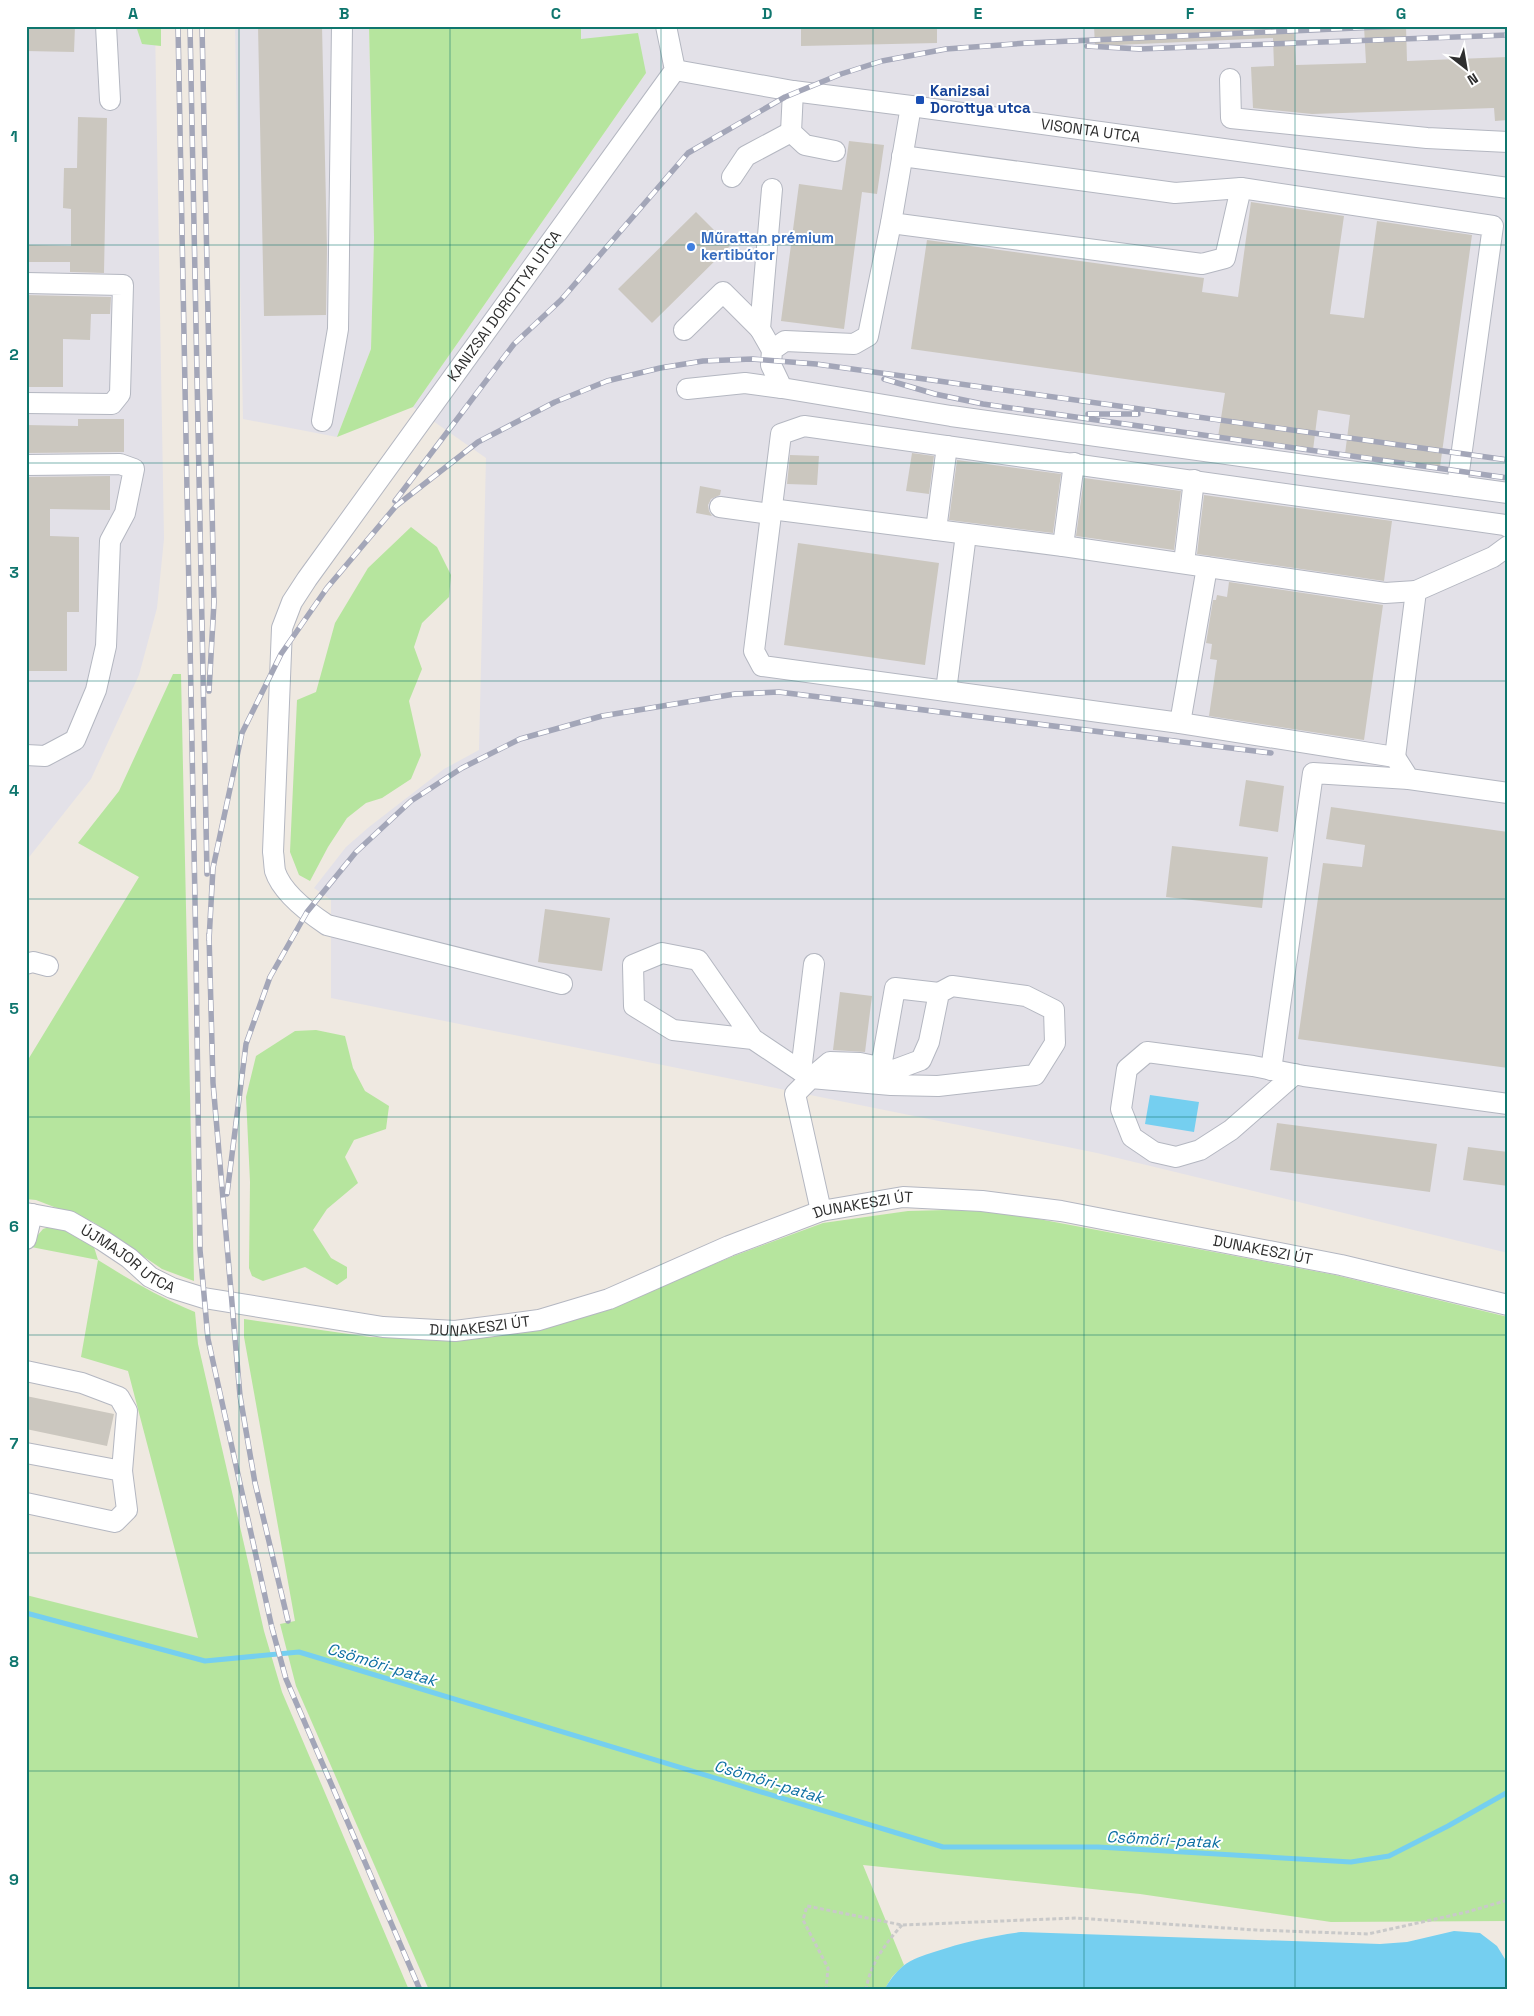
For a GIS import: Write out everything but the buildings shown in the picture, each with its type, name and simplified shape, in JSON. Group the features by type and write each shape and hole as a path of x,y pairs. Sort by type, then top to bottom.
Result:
{"street":[{"path":"106,26 110,100"},
{"path":"322,421 338,329 342,26"},
{"path":"666,26 675,70"},
{"name":"VISONTA UTCA","path":"675,70 792,91 1508,188"},
{"name":"KANIZSAI DOROTTYA UTCA","path":"562,984 327,925 306,912 290,894 276,872 274,852 282,628 292,602 307,579 675,70"},
{"path":"1230,79 1231,118 1427,138 1508,142"},
{"path":"792,91 791,132 805,145 835,150"},
{"path":"772,350 785,341 854,344 868,336 891,223 911,106"},
{"path":"732,177 746,156 791,132"},
{"path":"902,156 1175,193 1241,188 1500,227 1457,486"},
{"path":"891,223 1202,264 1225,258 1241,188"},
{"path":"760,329 772,189"},
{"path":"26,283 123,285 120,394 112,404 26,402"},
{"path":"684,330 723,292 760,329 772,350 771,365 782,388"},
{"path":"687,389 745,382 971,418 1508,493"},
{"path":"1395,757 1180,723 762,666 754,651 780,434 804,426 1505,525 1508,528"},
{"path":"936,530 947,446"},
{"path":"1063,546 1074,463"},
{"path":"26,465 120,464 134,469 125,513 110,541 106,646 96,690 74,740 45,756 26,755"},
{"path":"1184,564 1194,480"},
{"path":"720,507 936,530 1063,546 1385,593 1416,591 1493,556 1508,546"},
{"path":"946,691 966,534"},
{"path":"1180,723 1207,567"},
{"path":"1409,779 1395,757 1416,591"},
{"path":"1271,1070 1313,773 1409,779 1508,792"},
{"path":"753,1039 672,1030 634,1006 633,964 662,954 698,960 753,1039 806,1074 891,1085 938,1086 1035,1075 1055,1043 1054,1010 1026,996 952,986 938,993 895,988 881,1067"},
{"path":"26,964 32,962 48,966"},
{"path":"814,964 806,1074 795,1094 821,1211"},
{"path":"806,1074 830,1062 860,1063 894,1070 921,1060 929,1042 938,993"},
{"path":"1295,1074 1231,1130 1200,1150 1176,1157 1154,1152 1132,1137 1121,1109 1127,1070 1147,1052 1508,1104"},
{"name":"DUNAKESZI ÚT","path":"230,1303 383,1327 455,1331 539,1320 609,1299 729,1246 821,1211 903,1198 982,1201 1061,1211 1341,1265 1508,1305"},
{"path":"26,1239 29,1213"},
{"name":"ÚJMAJOR UTCA","path":"29,1213 69,1222 102,1240 129,1258 150,1277 172,1288 204,1298 230,1303"},
{"path":"26,1371 82,1384 119,1397 128,1410 122,1471 127,1510 115,1522 26,1503"},
{"path":"26,1452 122,1471"}],"path":[{"path":"826,1990 828,1968 802,1920 807,1906 902,1925 1076,1918 1256,1930 1368,1934 1467,1912 1508,1900"},
{"path":"866,1990 868,1977 886,1943 902,1925"}],"shaded area":[{"path":"26,26 155,26 164,539 157,608 139,675 91,779 26,861"},
{"path":"235,26 369,26 374,238 371,349 337,437 243,419"},
{"path":"581,26 1508,26 1508,1253 1097,1153 331,998 331,900 314,888 346,847 369,827 444,769 479,750 486,458 413,407 646,73 581,39"}],"green space":[{"path":"136,26 161,26 161,46 142,44"},
{"path":"369,26 581,26 581,39 638,33 646,73 413,407 337,437 371,349 374,238"},
{"path":"411,527 437,547 451,575 449,597 422,623 414,647 422,669 409,701 421,755 411,779 382,798 366,803 347,818 328,847 310,881 299,875 290,852 297,700 316,692 335,623 368,568"},
{"path":"173,674 181,674 194,1281 162,1269 93,1222 36,1200 26,1199 26,1063 139,877 78,843 119,791"},
{"path":"316,1030 345,1036 353,1068 365,1091 389,1106 386,1129 354,1140 345,1157 358,1183 327,1209 313,1230 331,1258 347,1267 347,1278 337,1285 305,1267 263,1281 252,1276 249,1268 250,1182 246,1097 256,1056 295,1031"},
{"path":"986,1209 1335,1275 1508,1317 1508,1921 1331,1922 1140,1894 863,1865 904,1965 892,1977 884,1990 429,1990 296,1686 280,1624 295,1621 244,1337 244,1319 370,1337 456,1339 615,1306 731,1257 823,1223 908,1211"},
{"path":"55,1225 70,1229 94,1247 98,1260 26,1246 26,1234 37,1236 43,1229"},
{"path":"98,1260 170,1301 195,1312 198,1344 264,1631 282,1692 409,1990 26,1990 26,1595 198,1638 128,1371 81,1357"}],"water":[{"path":"1150,1095 1199,1102 1194,1132 1145,1124"},
{"path":"1454,1931 1480,1933 1497,1946 1508,1964 1508,1990 884,1990 892,1977 900,1969 918,1958 966,1942 1021,1932 1380,1944 1407,1942"}],"waterway":[{"name":"Csömöri-patak","path":"26,1613 205,1661 299,1652 943,1847 1098,1847 1351,1862 1389,1856 1448,1826 1508,1792"}],"railway":[{"path":"178,26 200,1250 208,1339 272,1628 286,1679 420,1990"},
{"path":"190,26 207,874"},
{"path":"202,26 214,602 209,691"},
{"path":"395,501 514,344 561,300 688,153 785,97 841,74 882,61 946,49 1027,43 1399,26"},
{"path":"1087,46 1139,49 1508,35"},
{"path":"209,940 213,868 242,733 281,654 327,588 396,506 478,442 555,402 607,381 660,368 703,361 752,359 816,364 1508,460"},
{"path":"884,379 935,394 983,404 1508,478"},
{"path":"1088,414 1138,414"},
{"path":"227,1194 246,1044 270,977 307,912 356,852 411,801 462,768 520,739 602,716 735,694 779,692 1271,753"},
{"path":"209,934 213,1083 240,1396 255,1483 288,1621"}],"place":[{"name":"Kanizsai Dorottya utca","path":"920,100"},
{"name":"Műrattan prémium kertibútor","path":"691,247"}]}
